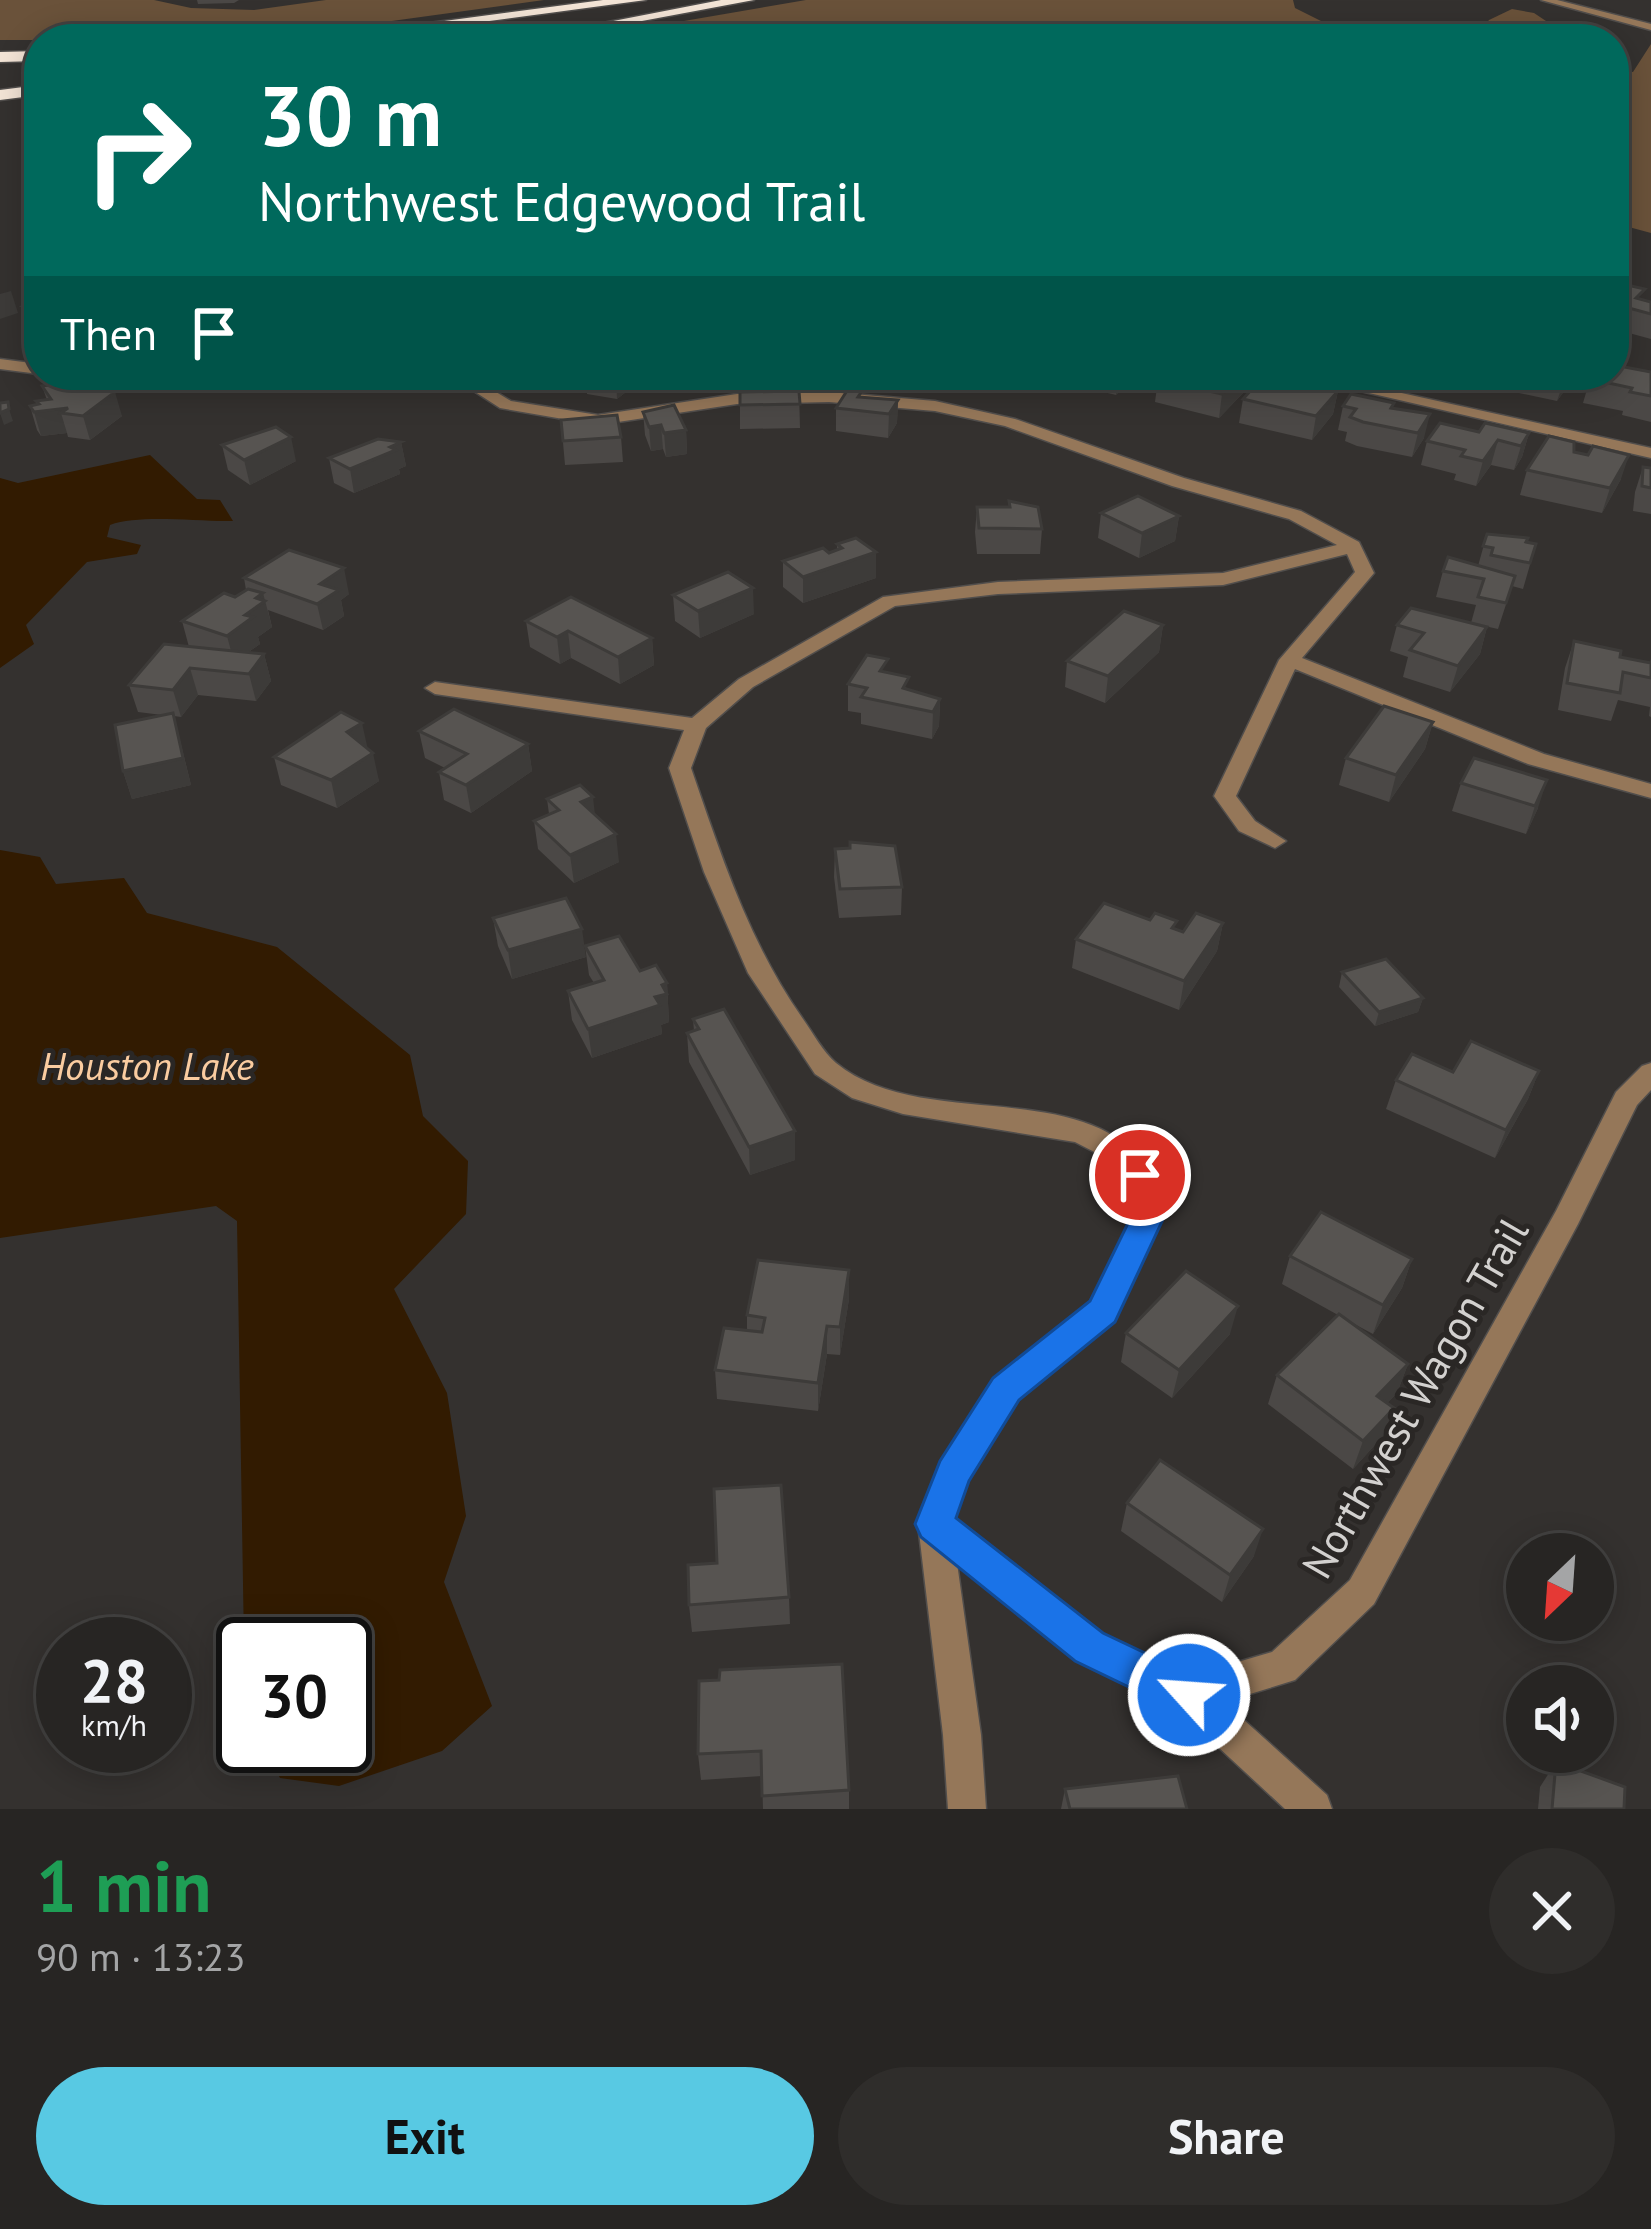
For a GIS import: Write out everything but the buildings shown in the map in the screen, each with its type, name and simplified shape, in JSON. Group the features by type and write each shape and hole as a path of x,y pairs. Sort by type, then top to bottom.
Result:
{"highway":[{"path":"441,24 639,0"},
{"path":"601,24 747,0"}],"street":[{"path":"1546,0 1651,27"},
{"path":"482,390 506,405 598,421 660,407 737,399 829,397 935,406 1009,422 1178,482 1295,515 1352,546 1365,573 1289,659 1225,796 1247,826 1275,841"},
{"path":"1367,390 1651,453"},
{"path":"967,1809 934,1524 953,1473 1006,1389 1103,1311 1150,1213 1140,1175 1100,1139 1027,1118 878,1101 827,1071 791,1024 747,949 680,768 696,725 746,683 890,601 998,588 1223,579 1352,546"},
{"path":"1289,659 1536,759 1651,790"},
{"path":"436,688 696,725"},
{"name":"Northwest Wagon Trail","path":"1189,1695 1282,1667 1361,1592 1568,1216 1626,1099 1651,1073"},
{"path":"934,1524 1089,1647 1189,1695 1313,1809"}],"shaded area":[{"path":"0,0 154,0 191,8 254,10 326,0 544,0 370,24 24,24 24,40 0,40"},
{"path":"806,0 1293,0 1295,8 1327,24 666,24"},
{"path":"1512,9 1546,21 1486,24"},
{"path":"1651,44 1651,233 1629,227 1629,72"}],"water":[{"path":"150,455 197,499 220,500 233,521 153,519 110,525 107,537 141,545 137,554 87,562 26,625 34,644 0,668 0,478 18,483"},
{"name":"Houston Lake","path":"0,850 40,857 56,884 124,878 147,913 277,947 410,1055 423,1116 468,1161 466,1214 394,1289 447,1393 466,1516 444,1582 492,1706 442,1751 339,1786 280,1778 278,1773 372,1773 372,1617 244,1617 237,1221 216,1206 0,1238"}],"route":[{"path":"1140,1175 1150,1213 1103,1311 1006,1389 953,1473 934,1524 1089,1647 1189,1695"}]}
